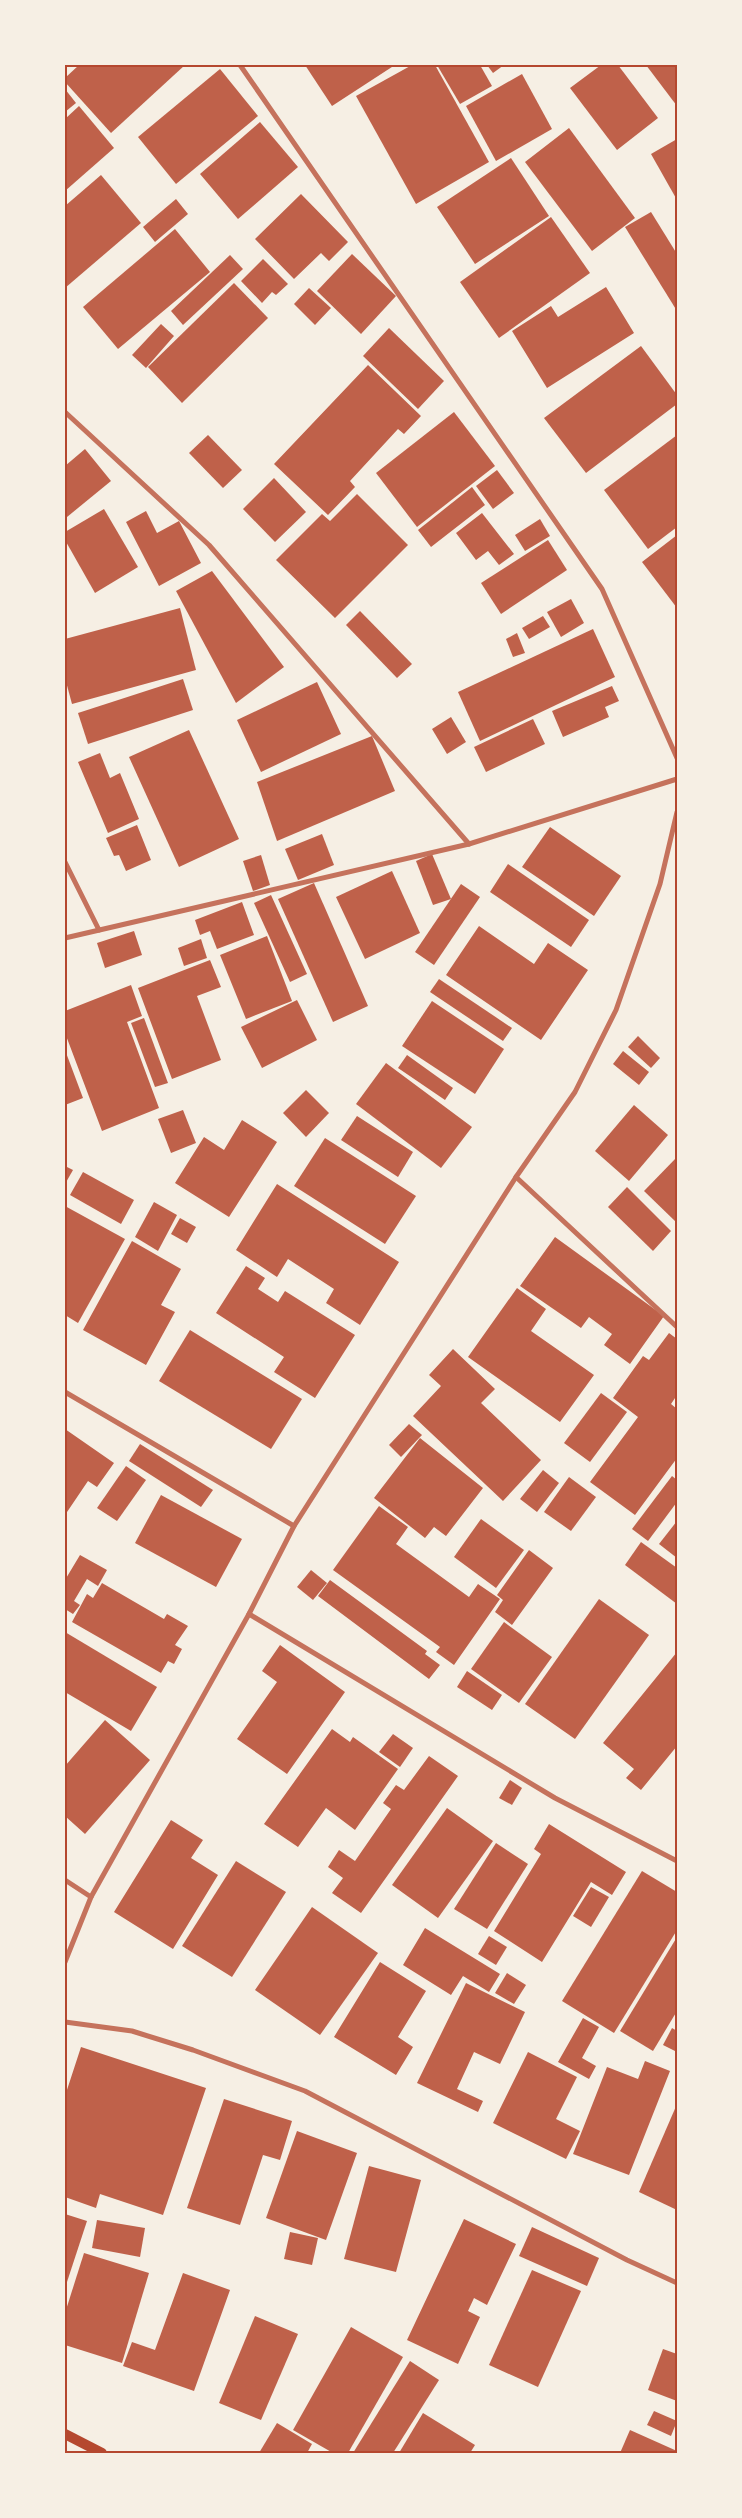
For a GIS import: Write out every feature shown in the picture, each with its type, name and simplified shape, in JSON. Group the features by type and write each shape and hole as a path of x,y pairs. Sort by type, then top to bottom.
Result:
{"main road":[{"path":"65,2434 102,2453"}],"street":[{"path":"240,65 602,589 677,758"},
{"path":"65,412 208,545 469,844"},
{"path":"65,938 469,844 677,780"},
{"path":"65,1962 91,1896 249,1614 294,1526 516,1177 575,1092 616,1010 660,884 677,812"},
{"path":"65,862 99,930"},
{"path":"516,1177 677,1327"},
{"path":"65,1392 294,1526"},
{"path":"249,1614 555,1798 677,1861"},
{"path":"65,1880 91,1896"},
{"path":"65,2022 132,2031 193,2050 304,2091 627,2260 677,2282"}],"building":[{"path":"79,65 185,65 111,133 65,82 65,78"},
{"path":"305,65 395,65 332,106"},
{"path":"412,65 435,65 489,162 416,204 356,96"},
{"path":"437,65 480,65 492,86 460,104"},
{"path":"487,65 504,65 493,73"},
{"path":"601,65 618,65 658,118 617,150 570,88"},
{"path":"646,65 677,65 677,106"},
{"path":"220,69 258,116 176,184 138,137"},
{"path":"522,74 552,129 496,161 466,106"},
{"path":"65,89 76,103 65,112"},
{"path":"79,106 114,148 65,191 65,119"},
{"path":"260,122 298,167 238,219 200,174"},
{"path":"569,128 635,218 592,251 525,162"},
{"path":"677,139 677,200 651,154"},
{"path":"511,158 549,216 475,264 437,207"},
{"path":"101,175 141,223 65,288 65,206"},
{"path":"301,194 348,242 329,261 321,253 294,279 255,239"},
{"path":"176,199 188,214 155,242 143,227"},
{"path":"651,212 677,254 677,311 625,227"},
{"path":"551,217 590,273 499,338 460,282"},
{"path":"175,229 210,272 118,349 83,307"},
{"path":"352,254 396,296 361,334 317,291"},
{"path":"230,255 243,269 183,325 171,311"},
{"path":"263,259 288,284 276,295 272,292 262,303 241,281"},
{"path":"234,283 268,318 182,403 148,367"},
{"path":"606,287 634,333 547,388 512,331 551,306 558,317"},
{"path":"309,288 331,308 315,325 294,304"},
{"path":"161,324 174,336 146,368 132,355"},
{"path":"389,328 444,381 418,409 363,356"},
{"path":"641,346 677,395 677,404 586,473 544,418"},
{"path":"368,365 421,416 404,434 398,429 350,481 355,487 328,515 274,464"},
{"path":"454,412 495,466 417,527 376,473"},
{"path":"208,435 242,470 223,488 189,453"},
{"path":"677,435 677,527 648,549 604,490"},
{"path":"85,449 111,481 67,517 65,514 65,466"},
{"path":"497,470 514,493 493,509 476,486"},
{"path":"274,478 306,512 275,542 243,509"},
{"path":"472,487 485,505 431,547 418,530"},
{"path":"357,494 408,545 335,618 276,560 322,514 330,521"},
{"path":"104,509 138,567 95,593 65,540 65,532"},
{"path":"146,511 157,533 179,521 201,563 159,586 126,522"},
{"path":"482,513 514,554 499,565 488,551 476,560 456,533"},
{"path":"540,519 550,536 525,551 515,535"},
{"path":"677,535 677,608 642,562"},
{"path":"548,540 567,570 501,614 481,583"},
{"path":"212,571 284,667 236,703 176,591"},
{"path":"571,599 584,623 561,637 547,612"},
{"path":"180,608 196,670 72,704 65,678 65,639"},
{"path":"360,611 412,664 397,678 346,625"},
{"path":"543,616 550,627 529,639 522,628"},
{"path":"593,629 615,677 480,741 458,692"},
{"path":"517,633 525,653 513,657 506,639"},
{"path":"183,679 193,710 88,744 78,713"},
{"path":"317,682 341,734 261,772 237,720"},
{"path":"612,686 619,701 605,707 609,717 563,737 552,711"},
{"path":"451,717 466,742 447,754 432,729"},
{"path":"533,719 545,744 486,772 474,747"},
{"path":"189,730 239,839 179,867 129,757"},
{"path":"372,736 395,791 277,841 257,782"},
{"path":"100,753 110,778 120,773 139,819 108,833 78,762"},
{"path":"137,825 151,860 126,871 119,855 114,856 106,838"},
{"path":"550,827 621,876 594,916 522,867"},
{"path":"322,834 334,865 298,880 285,849"},
{"path":"432,854 451,899 433,905 416,861"},
{"path":"261,855 270,885 253,891 243,861"},
{"path":"508,864 589,920 571,947 490,892"},
{"path":"392,871 420,933 365,959 336,897"},
{"path":"314,883 368,1006 333,1022 278,899"},
{"path":"461,884 480,897 434,965 415,952"},
{"path":"271,895 307,974 290,982 254,903"},
{"path":"242,902 254,935 217,949 210,931 200,935 195,920"},
{"path":"479,926 534,964 548,943 588,970 541,1040 446,975"},
{"path":"134,931 142,955 105,968 97,943"},
{"path":"267,936 292,1001 246,1019 220,955"},
{"path":"201,939 207,958 184,966 178,948"},
{"path":"210,960 221,987 197,996 221,1060 172,1079 138,988"},
{"path":"439,979 512,1028 503,1041 430,992"},
{"path":"131,985 142,1016 127,1022 159,1108 102,1131 65,1033 65,1011"},
{"path":"297,1000 317,1040 262,1068 241,1027"},
{"path":"432,1001 504,1049 475,1094 402,1046"},
{"path":"144,1018 168,1083 155,1087 131,1023"},
{"path":"638,1036 660,1058 651,1068 628,1047"},
{"path":"65,1050 83,1098 65,1105"},
{"path":"623,1051 649,1072 639,1085 613,1064"},
{"path":"407,1055 453,1088 445,1100 398,1068"},
{"path":"386,1063 472,1127 441,1168 356,1104"},
{"path":"306,1090 329,1113 306,1137 283,1113"},
{"path":"634,1105 668,1135 629,1181 595,1151"},
{"path":"183,1110 196,1143 171,1153 158,1119"},
{"path":"357,1116 413,1152 398,1177 341,1140"},
{"path":"242,1120 277,1142 229,1217 175,1183 204,1137 224,1150"},
{"path":"325,1138 416,1196 385,1244 294,1186"},
{"path":"677,1157 677,1223 644,1191"},
{"path":"65,1166 73,1170 65,1184"},
{"path":"83,1172 134,1200 121,1224 70,1195"},
{"path":"277,1184 399,1262 360,1325 326,1303 334,1289 288,1259 277,1277 236,1250"},
{"path":"627,1187 671,1231 653,1251 608,1207"},
{"path":"154,1202 177,1215 158,1251 135,1237"},
{"path":"65,1206 125,1239 78,1323 65,1315"},
{"path":"180,1218 196,1227 187,1243 171,1234"},
{"path":"555,1237 664,1316 630,1364 604,1345 612,1334 589,1317 581,1328 520,1286"},
{"path":"132,1241 181,1269 161,1305 175,1312 146,1365 83,1330"},
{"path":"246,1266 265,1278 258,1289 278,1302 285,1291 355,1335 315,1398 274,1372 284,1357 216,1313"},
{"path":"517,1288 546,1309 531,1331 594,1375 560,1422 468,1357"},
{"path":"190,1330 302,1399 271,1449 159,1381"},
{"path":"669,1333 677,1339 677,1395 671,1404 677,1409 677,1458 635,1515 590,1482 638,1417 613,1398 643,1356 649,1360"},
{"path":"453,1349 495,1389 481,1403 541,1460 503,1501 413,1416 441,1386 429,1375"},
{"path":"601,1393 627,1412 590,1462 564,1443"},
{"path":"409,1424 422,1435 401,1457 389,1445"},
{"path":"65,1429 114,1463 97,1487 88,1481 65,1515"},
{"path":"420,1438 483,1488 446,1536 434,1527 425,1538 374,1498"},
{"path":"140,1444 213,1490 201,1507 129,1461"},
{"path":"126,1466 146,1480 117,1521 97,1508"},
{"path":"543,1470 559,1483 537,1512 520,1499"},
{"path":"672,1476 677,1480 677,1502 648,1541 632,1529"},
{"path":"569,1477 596,1497 571,1531 544,1512"},
{"path":"161,1495 242,1539 216,1587 135,1543"},
{"path":"379,1506 408,1527 396,1544 469,1597 478,1584 500,1599 454,1665 436,1652 440,1647 333,1570"},
{"path":"481,1519 524,1550 496,1588 454,1557"},
{"path":"677,1521 677,1558 659,1544"},
{"path":"641,1542 677,1568 677,1604 625,1565"},
{"path":"529,1550 553,1568 512,1625 495,1612 503,1600 497,1595"},
{"path":"80,1555 107,1570 98,1586 87,1579 74,1601 80,1605 73,1614 65,1609 65,1580"},
{"path":"311,1570 327,1583 313,1600 297,1587"},
{"path":"330,1580 427,1651 425,1654 440,1665 429,1679 318,1596"},
{"path":"102,1583 164,1619 167,1614 188,1626 175,1645 182,1649 174,1664 168,1661 161,1673 72,1622 87,1594 93,1598"},
{"path":"599,1599 649,1635 575,1739 525,1704"},
{"path":"504,1622 552,1657 519,1703 471,1669"},
{"path":"65,1632 157,1687 131,1731 65,1692"},
{"path":"280,1645 345,1692 287,1774 237,1739 277,1682 262,1671"},
{"path":"677,1652 677,1746 641,1790 626,1778 634,1769 603,1743"},
{"path":"467,1671 502,1695 492,1710 457,1687"},
{"path":"105,1720 150,1760 85,1834 65,1816 65,1766"},
{"path":"332,1729 350,1742 353,1737 398,1769 355,1830 326,1808 298,1847 264,1824"},
{"path":"393,1734 413,1748 400,1767 379,1752"},
{"path":"429,1756 458,1776 361,1913 332,1893 343,1878 328,1867 339,1850 355,1861 391,1809 383,1803 396,1785 404,1790"},
{"path":"510,1780 522,1788 512,1805 499,1798"},
{"path":"447,1808 493,1841 438,1918 392,1885"},
{"path":"171,1820 203,1840 191,1858 218,1875 173,1949 114,1912"},
{"path":"549,1824 626,1872 612,1895 591,1882 542,1962 494,1931 541,1854 534,1849"},
{"path":"496,1843 528,1864 487,1929 454,1909"},
{"path":"236,1861 286,1892 232,1977 182,1946"},
{"path":"642,1871 677,1892 677,1930 614,2033 562,2001"},
{"path":"591,1887 609,1897 591,1927 573,1916"},
{"path":"312,1907 378,1953 320,2035 255,1990"},
{"path":"425,1928 500,1974 489,1992 463,1976 451,1995 403,1965"},
{"path":"489,1936 507,1947 496,1965 478,1954"},
{"path":"677,1937 677,2011 653,2051 620,2031"},
{"path":"380,1962 426,1991 398,2037 413,2047 396,2075 334,2037"},
{"path":"507,1973 526,1985 514,2004 495,1993"},
{"path":"466,1983 525,2012 500,2064 474,2052 457,2089 483,2101 478,2112 417,2083"},
{"path":"583,2018 599,2027 582,2058 596,2066 589,2079 558,2062"},
{"path":"672,2028 677,2031 677,2052 663,2045"},
{"path":"81,2047 206,2088 163,2215 100,2194 96,2208 65,2197 65,2096"},
{"path":"528,2052 577,2077 556,2119 580,2131 566,2159 493,2123"},
{"path":"645,2061 670,2071 629,2175 573,2154 607,2067 638,2079"},
{"path":"224,2099 292,2121 280,2160 263,2155 240,2225 187,2208"},
{"path":"677,2104 677,2210 639,2192"},
{"path":"297,2131 357,2153 326,2240 266,2218"},
{"path":"369,2166 421,2180 396,2272 344,2259"},
{"path":"65,2214 87,2221 65,2288"},
{"path":"464,2219 516,2244 487,2305 474,2298 468,2311 480,2317 458,2364 407,2340"},
{"path":"97,2220 145,2228 140,2257 92,2248"},
{"path":"532,2227 599,2258 587,2286 519,2256"},
{"path":"290,2232 318,2238 312,2265 284,2259"},
{"path":"84,2253 149,2273 122,2363 65,2345 65,2313"},
{"path":"532,2270 581,2291 538,2387 489,2365"},
{"path":"183,2273 230,2290 194,2391 123,2366 132,2342 155,2350"},
{"path":"255,2316 298,2334 261,2420 219,2403"},
{"path":"351,2327 403,2357 348,2453 333,2453 293,2430"},
{"path":"663,2349 677,2354 677,2401 648,2390"},
{"path":"410,2361 439,2380 393,2453 353,2453"},
{"path":"654,2411 677,2421 671,2436 647,2425"},
{"path":"423,2413 475,2445 470,2453 399,2453"},
{"path":"277,2423 312,2444 307,2453 259,2453"},
{"path":"630,2430 677,2451 677,2453 620,2453"}]}
